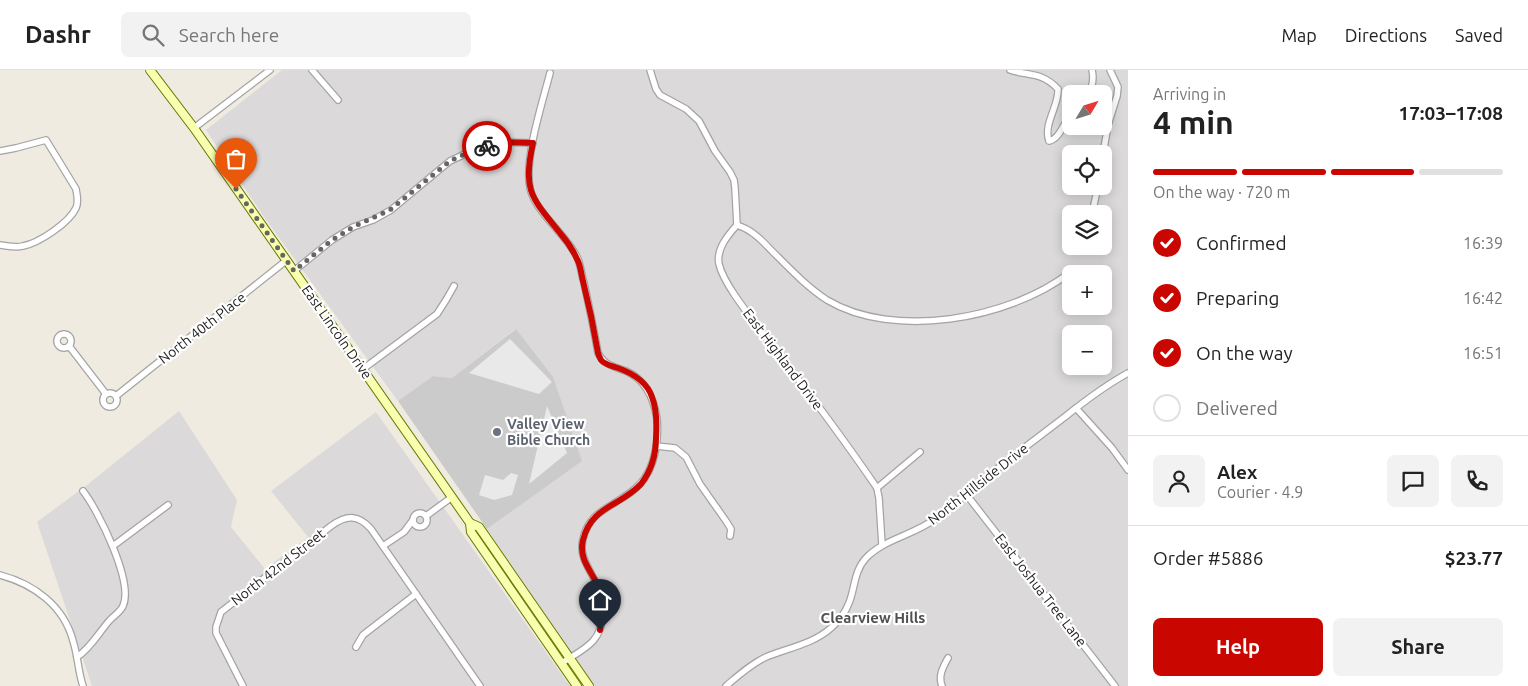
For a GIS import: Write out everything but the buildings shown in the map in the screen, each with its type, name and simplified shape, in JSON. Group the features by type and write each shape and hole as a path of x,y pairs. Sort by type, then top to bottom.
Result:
{"main road":[{"name":"East Lincoln Drive","path":"150,70 194,128 470,523 479,527 589,686"},
{"name":"East Lincoln Drive","path":"470,523 470,532 577,686"}],"street":[{"path":"194,128 270,70"},
{"path":"312,70 338,100"},
{"path":"650,70 660,95 686,109 699,120 715,151 730,172 736,188 737,224 754,234 797,277 828,300 878,319 923,321 962,318 1020,300 1052,286 1062,278"},
{"path":"1010,70 1046,78 1058,89 1058,100 1048,130 1047,138 1049,141 1056,137 1062,127"},
{"path":"1092,70 1092,85"},
{"path":"1105,145 1118,87 1110,70"},
{"path":"550,73 530,158 528,178 533,196 535,202 569,244 577,258 588,299 598,353 602,361 628,372 645,385 652,396 657,420 656,446 650,468 641,484 596,514 585,531 582,542 582,555 598,587 602,622 597,636 592,643 562,663"},
{"path":"0,151 46,140 76,189 78,198 77,207 71,216 34,243 22,247 0,245"},
{"path":"294,271 332,240 353,227 390,210 450,161 478,148 501,142 533,143"},
{"name":"East Highland Drive","path":"737,224 728,235 720,252 719,263 722,274 745,308 847,444 877,488"},
{"name":"North 40th Place","path":"116,396 287,260"},
{"path":"363,369 437,314 454,286"},
{"path":"68,346 106,394"},
{"name":"North Hillside Drive","path":"726,686 758,661 815,639 831,628 847,608 859,568 868,556 882,545 917,531 928,524 1076,408 1128,373"},
{"path":"110,393 116,396 116,404 109,407 104,403 103,398 106,394 110,393"},
{"path":"1076,408 1112,448 1128,470"},
{"path":"656,446 675,448 686,457 700,484 726,520 730,528 730,536"},
{"path":"882,545 877,488 920,452"},
{"path":"77,657 123,606 126,597 121,570 113,546 93,505 82,491"},
{"name":"East Joshua Tree Lane","path":"966,494 1115,686"},
{"path":"426,516 452,497"},
{"path":"113,546 168,506"},
{"path":"404,532 414,516 422,514 426,516"},
{"path":"426,516 426,524 422,527 404,532 383,546 480,686"},
{"name":"North 42nd Street","path":"243,686 219,640 216,627 218,617 225,609 339,520 351,517 365,522 383,546"},
{"path":"413,520 417,527"},
{"path":"0,575 34,589 43,595 67,622 77,657 78,672 82,686"},
{"path":"356,647 364,635 416,594"},
{"path":"942,686 940,676 948,658"}],"shaded area":[{"path":"282,70 1128,70 1128,686 595,686 487,529 581,461 515,329 452,378 433,376 398,401 264,217 206,130"},
{"path":"516,329 553,377 582,461 487,529 398,401 433,376 452,378"},
{"path":"510,339 552,382 539,394 469,373"},
{"path":"547,406 567,453 529,484"},
{"path":"179,411 237,500 231,527 265,569 308,537 271,491 376,412 570,686 92,686 37,522 87,485"},
{"path":"511,473 518,475 512,495 494,500 479,495 485,475 503,480"}],"way so far":[{"path":"236,189 294,271 332,240 353,227 373,220 390,210 450,161 478,148 487,146"}],"place":[{"name":"Valley View Bible Church","path":"497,432"}],"district":[{"name":"Clearview Hills","path":"873,618"}],"route":[{"path":"487,146 501,142 533,143 528,178 530,190 535,202 569,244 577,258 588,299 598,353 602,361 608,365 628,372 637,378 645,385 652,396 657,420 656,446 648,473 641,484 633,491 596,514 585,531 582,542 582,555 601,596 602,622 600,630"}]}
